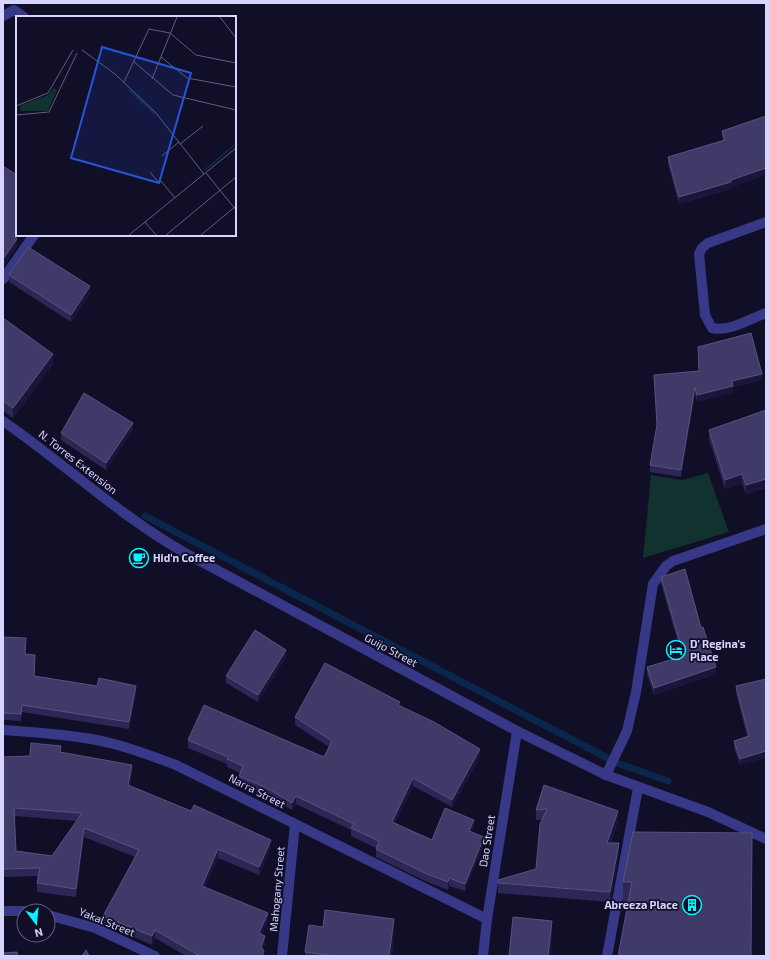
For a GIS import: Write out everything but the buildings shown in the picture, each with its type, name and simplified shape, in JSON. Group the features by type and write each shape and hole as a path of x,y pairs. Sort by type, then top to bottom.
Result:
{"street":[{"path":"3,16 14,10 23,16"},
{"path":"766,222 708,243 702,248 699,254 705,315 712,328 727,328 766,313"},
{"path":"3,279 33,236"},
{"name":"N. Torres Extension","path":"3,421 44,449 137,523"},
{"name":"Guijo Street","path":"137,523 187,554 517,731 606,775 638,788 708,812 766,839"},
{"path":"606,775 627,731 636,692 653,584 659,574 674,561 766,529"},
{"name":"Narra Street","path":"3,730 39,732 93,739 136,750 176,765 487,919"},
{"name":"Dao Street","path":"483,956 487,919 517,731"},
{"path":"607,956 638,788"},
{"name":"Mahogany Street","path":"282,956 295,824"},
{"path":"3,911 16,911"},
{"name":"Yakal Street","path":"56,916 95,928 155,956"}],"green space":[{"path":"708,473 729,532 643,558 651,475 683,480"}],"waterway":[{"path":"145,516 617,763 668,781"}],"place":[{"name":"Hid'n Coffee","path":"139,558"},
{"name":"D' Regina's Place","path":"676,650"},
{"name":"Abreeza Place","path":"692,905"}]}
